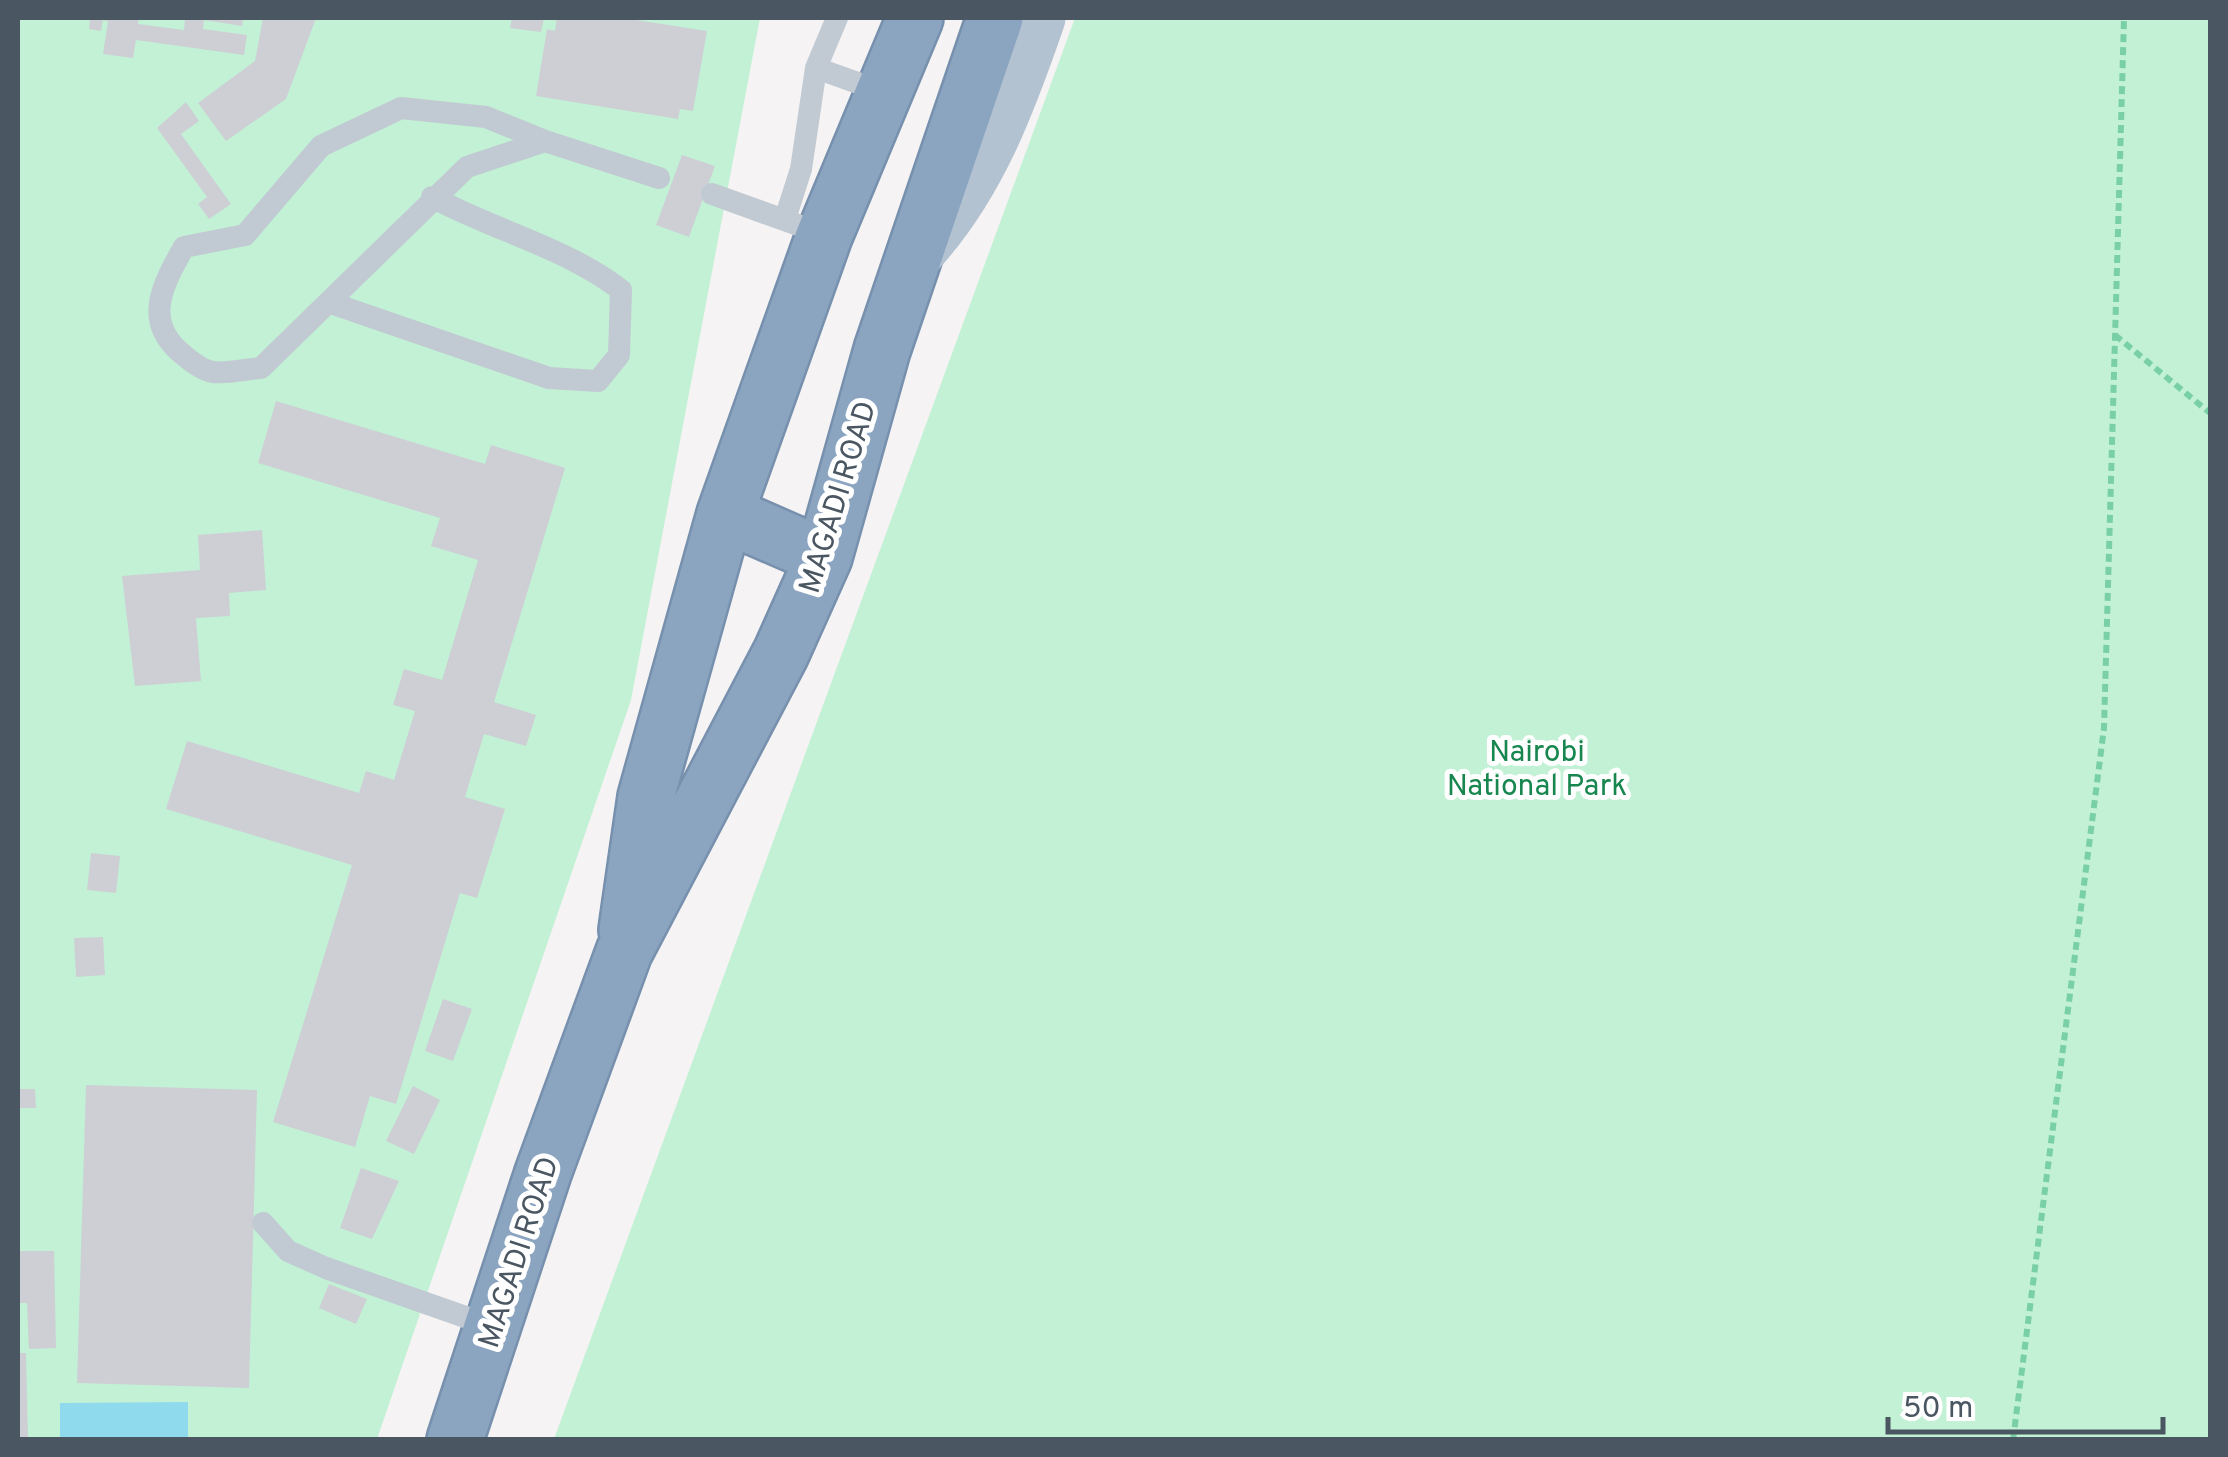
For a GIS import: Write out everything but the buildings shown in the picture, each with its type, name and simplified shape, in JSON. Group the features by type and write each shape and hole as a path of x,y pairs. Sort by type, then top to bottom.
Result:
{"highway":[{"name":"MAGADI ROAD","path":"624,952 646,796 805,228 887,93 915,18"},
{"name":"MAGADI ROAD","path":"455,1440 495,1327 542,1173 624,952 781,654 824,557 882,350 995,18"},
{"path":"725,514 824,557"}],"main road":[{"path":"918,251 964,194 1011,94 1038,18"}],"lane":[{"path":"712,194 805,228 801,169 816,68 836,18"},
{"path":"816,68 887,93"},
{"path":"545,142 467,167 261,368 213,372 191,362 167,341 156,318 166,278 184,248 245,235 322,146 401,108 486,116 545,142 659,178"},
{"path":"330,303 549,378 598,381 618,354 621,290 595,270 484,225 432,197"},
{"path":"263,1223 288,1251 495,1327"}],"path":[{"path":"2014,1440 2104,728 2124,18"},
{"path":"2115,335 2210,413"}],"green space":[{"path":"18,18 760,18 631,700 377,1439 18,1439"},
{"name":"Nairobi National Park","path":"1075,18 2210,18 2210,1439 554,1439"}],"water":[{"path":"188,1402 188,1439 60,1439 60,1403"}]}
